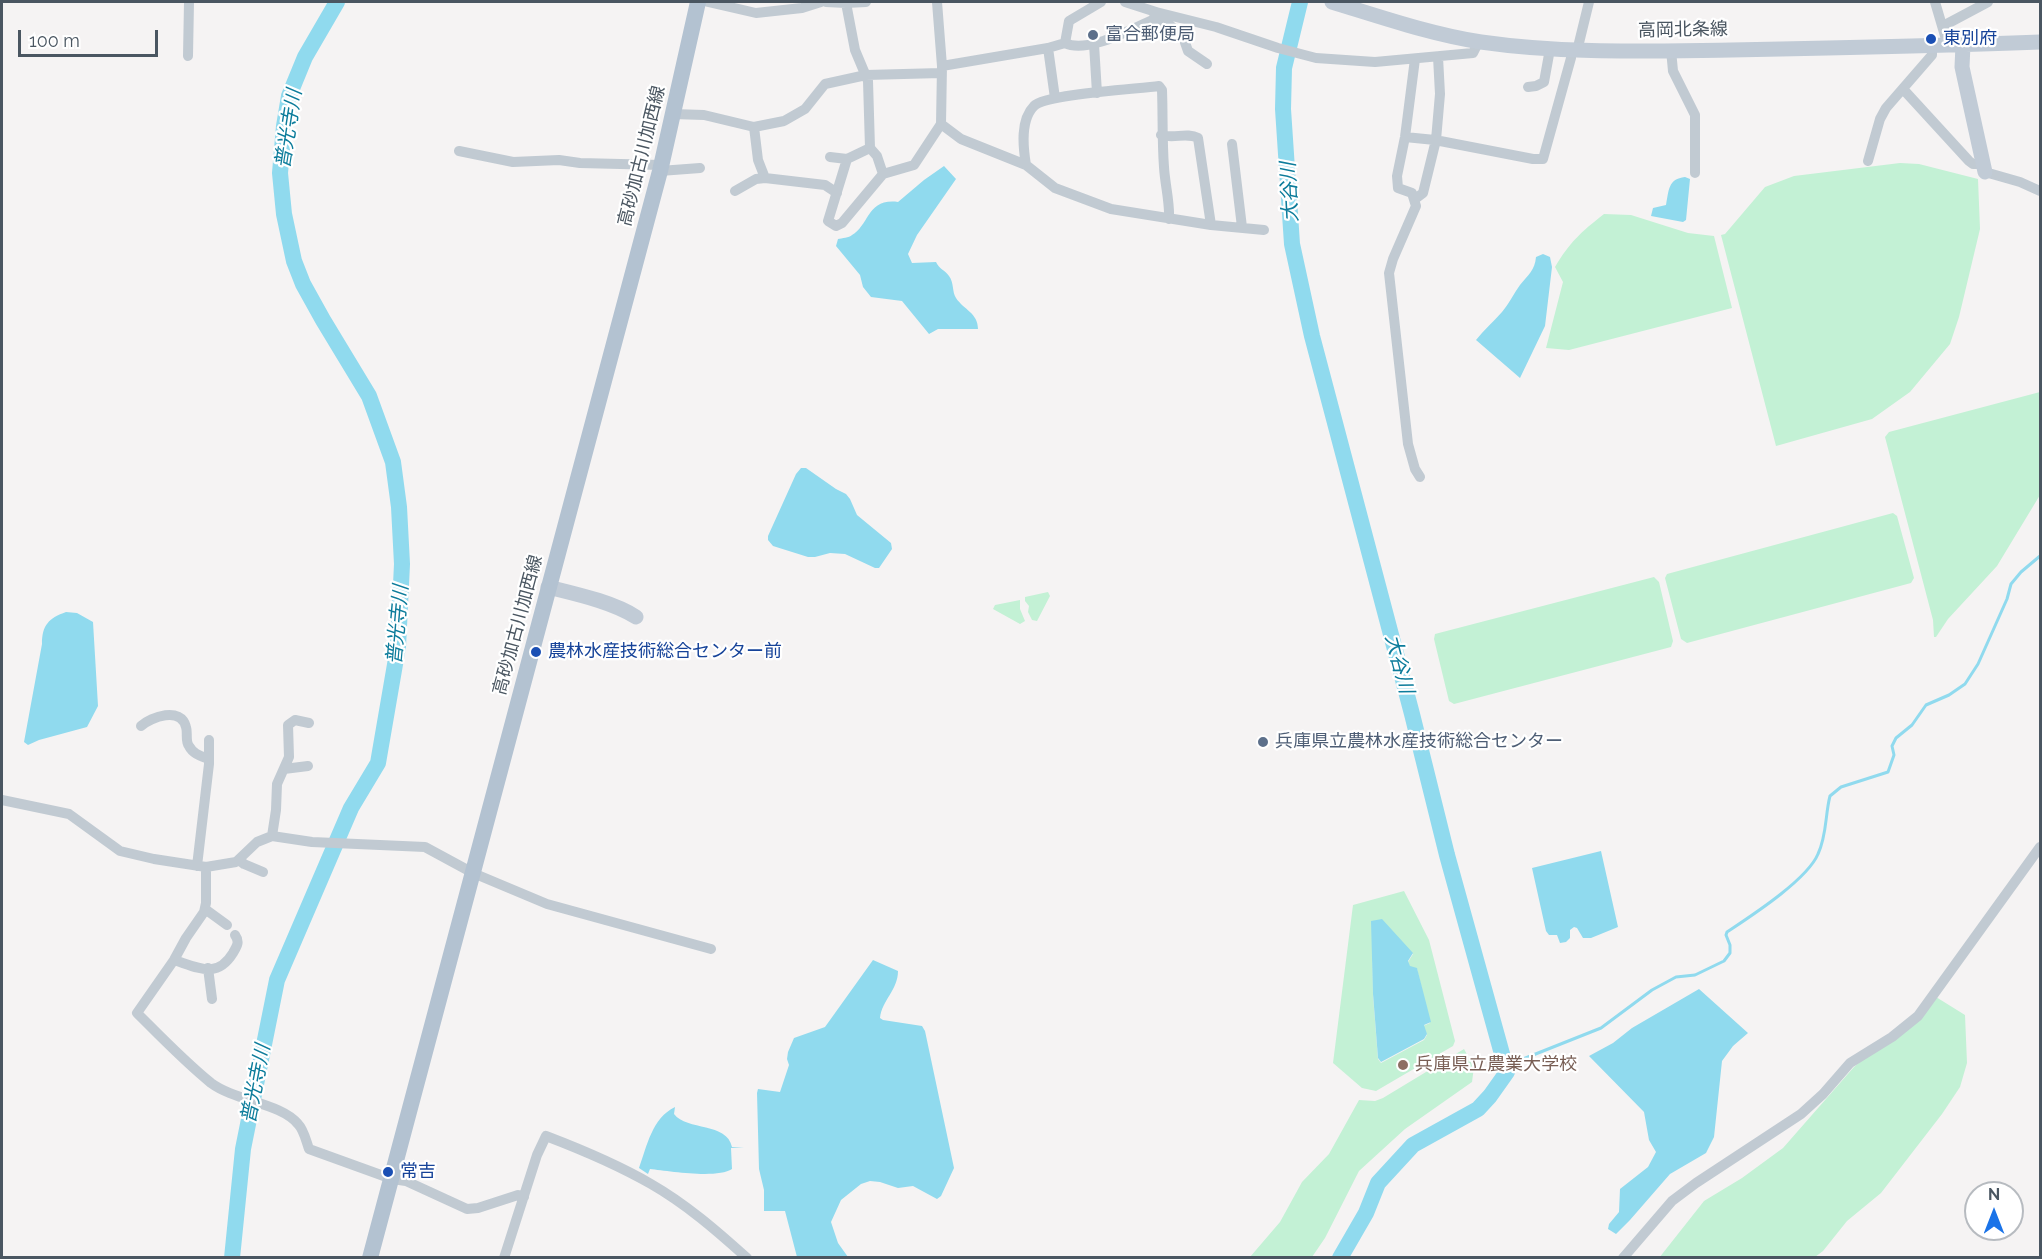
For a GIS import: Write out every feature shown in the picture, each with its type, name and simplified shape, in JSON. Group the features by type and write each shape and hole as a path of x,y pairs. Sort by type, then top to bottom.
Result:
{"main road":[{"name":"高砂加古川加西線","path":"370,1257 660,168 698,2"},
{"name":"高岡北条線","path":"1340,3 1419,28 1479,41 1550,49 1671,50 1948,46 2040,42"},
{"path":"1948,46 1962,67 1984,168"},
{"path":"548,587 580,595 636,617"}],"street":[{"path":"188,56 189,2"},
{"path":"708,2 756,13 802,8 821,2"},
{"path":"826,2 866,2"},
{"path":"847,159 828,221 836,226 842,223 883,174 914,165 941,124 937,2"},
{"path":"1065,43 1069,21 1101,2"},
{"path":"1125,2 1164,21 1182,34 1188,51 1207,64"},
{"path":"1405,137 1436,140 1526,158 1543,159 1589,2"},
{"path":"1868,161 1886,108 1932,55 1948,46 1935,2"},
{"path":"1942,26 1988,2"},
{"path":"846,3 855,50 868,81 870,148 877,156 883,174"},
{"path":"673,114 704,115 754,127 784,121 805,109 825,84 866,75 941,70 1065,43 1069,45 1094,44 1154,16 1216,27 1316,58 1376,62 1438,57 1473,53 1479,41"},
{"path":"1094,44 1097,93"},
{"path":"1048,48 1055,98"},
{"path":"1528,87 1544,82 1550,49"},
{"path":"1671,50 1673,71 1695,115 1695,173"},
{"path":"1415,199 1423,193 1436,140 1440,94 1438,57"},
{"path":"1415,59 1405,137 1397,176 1398,188 1412,194 1416,206 1389,273 1408,444 1414,469 1419,477"},
{"path":"1026,165 1023,146 1028,114 1035,104 1055,98 1159,86 1162,90 1161,135 1170,208 1169,219"},
{"path":"1902,89 1973,164 2040,191"},
{"path":"941,124 961,139 1026,165 1055,188 1111,209 1211,225 1264,230"},
{"path":"754,127 758,160 765,178"},
{"path":"1161,135 1170,138 1192,134 1198,138 1211,225"},
{"path":"1232,144 1242,227"},
{"path":"830,157 847,159 870,148"},
{"path":"459,151 513,162 560,160 660,168 700,168"},
{"path":"735,191 756,179 765,178 825,185 837,194"},
{"path":"141,726 148,720 160,716 180,718 186,726 188,745 196,754 209,759"},
{"path":"272,836 277,784 289,757 288,725 295,720 309,723"},
{"path":"209,740 201,866 204,909 174,960 137,1014 213,1085 237,1097 290,1116 300,1125 309,1149 392,1179 406,1181 467,1209 478,1208 518,1195 524,1197"},
{"path":"284,769 308,766"},
{"path":"2,800 69,814 120,851 201,866 225,865 239,860 257,842 272,836 356,844 425,847 473,873 547,904 711,949"},
{"path":"1623,1257 1672,1201 1696,1182 1801,1114 1850,1064 1892,1037 1918,1016 2040,847"},
{"path":"239,860 263,872"},
{"path":"204,909 227,925"},
{"path":"174,960 208,968 220,968 226,964 238,944 236,935"},
{"path":"208,968 212,999"},
{"path":"504,1257 537,1155 546,1136 652,1184 708,1223 747,1257"}],"green space":[{"path":"1900,163 1919,164 1978,179 1980,229 1959,317 1950,344 1910,392 1872,419 1776,446 1721,235 1725,234 1765,187 1794,176"},
{"path":"1604,214 1631,215 1688,233 1714,236 1732,308 1569,350 1546,348 1563,282 1555,267 1576,238"},
{"path":"2040,392 2040,495 1997,566 1934,637 1933,620 1885,437 1889,432"},
{"path":"1893,513 1897,516 1914,578 1911,583 1687,643 1681,639 1665,578 1667,574"},
{"path":"1654,577 1659,582 1673,641 1671,647 1454,704 1449,701 1434,639 1435,634"},
{"path":"1048,592 1050,596 1037,621 1032,620 1025,597"},
{"path":"1020,600 1020,609 1025,621 1020,624 993,609 995,605"},
{"path":"1404,891 1429,940 1455,1041 1453,1046 1376,1091 1362,1088 1333,1063 1353,905","holes":["1372,921 1413,954 1408,962 1410,967 1417,969 1430,1023 1423,1026 1427,1035 1424,1040 1381,1063 1378,1059 1373,995"]},
{"path":"1936,997 1965,1015 1967,1063 1960,1087 1881,1193 1847,1221 1823,1251 1815,1257 1659,1258 1704,1201 1742,1178 1783,1148 1854,1067"},
{"path":"1464,1049 1474,1067 1472,1082 1405,1129 1359,1171 1325,1238 1312,1257 1250,1257 1280,1222 1302,1182 1329,1154 1359,1100 1375,1101 1383,1098"}],"water":[{"path":"944,166 956,179 917,235 908,254 912,263 936,262 951,278 956,298 976,319 978,329 938,329 929,334 902,301 871,297 863,287 860,275 836,246 838,239 849,237 858,231 874,208 888,202 898,202"},
{"path":"1685,177 1690,179 1686,220 1683,222 1651,216 1653,208 1666,205 1672,183"},
{"path":"1543,254 1550,257 1552,267 1545,326 1520,378 1476,340 1505,309 1533,269 1536,257"},
{"path":"801,468 806,468 846,494 857,515 891,543 892,549 879,568 845,554 830,553 808,557 773,546 768,540 796,474"},
{"path":"66,612 77,613 93,622 98,706 87,727 28,745 24,742 43,632 51,620"},
{"path":"1601,851 1618,927 1591,938 1583,938 1574,927 1570,930 1570,938 1560,943 1557,935 1549,935 1546,931 1532,868"},
{"path":"1382,919 1413,953 1408,961 1410,966 1417,968 1431,1022 1424,1025 1427,1034 1424,1039 1381,1062 1378,1058 1373,994 1371,921"},
{"path":"873,960 898,971 895,984 880,1018 922,1026 925,1031 954,1168 941,1196 937,1199 913,1186 898,1188 870,1181 861,1184 841,1200 831,1222 838,1243 848,1257 797,1257 785,1211 764,1211 764,1190 759,1169 758,1089 780,1092 789,1065 788,1052 794,1038 825,1027"},
{"path":"1699,989 1748,1033 1733,1046 1722,1061 1714,1137 1706,1153 1670,1174 1616,1234 1608,1229 1609,1224 1619,1212 1620,1189 1648,1167 1656,1152 1649,1140 1644,1112 1589,1056"},
{"path":"675,1107 674,1114 680,1119 723,1134 729,1139 732,1147 744,1147 731,1148 732,1169 715,1174 704,1174 650,1169 648,1174 639,1168 656,1125 667,1112"}],"waterway":[{"name":"普光寺川","path":"232,1258 243,1149 277,980 351,808 378,763 398,647 402,564 399,507 393,462 369,396 323,320 303,284 294,261 284,214 280,173 289,96 305,57 337,2"},
{"name":"大谷川","path":"1300,2 1284,68 1283,109 1292,244 1312,336 1447,855 1507,1072 1478,1109 1413,1145 1378,1183 1366,1213 1340,1258"},
{"path":"1507,1072 1523,1059 1601,1028 1652,990 1676,977 1695,975 1724,961 1730,953 1727,932 1791,886 1812,864 1823,840 1830,796 1841,787 1888,772 1894,755 1892,746 1896,738 1912,725 1926,705 1949,695 1965,684 1978,664 2007,599 2011,584 2040,556"}],"place":[{"name":"富合郵便局","path":"1093,35"},
{"name":"東別府","path":"1931,39"},
{"name":"農林水産技術総合センター前","path":"536,652"},
{"name":"兵庫県立農林水産技術総合センター","path":"1263,742"},
{"name":"兵庫県立農業大学校","path":"1403,1065"},
{"name":"常吉","path":"388,1172"}]}
